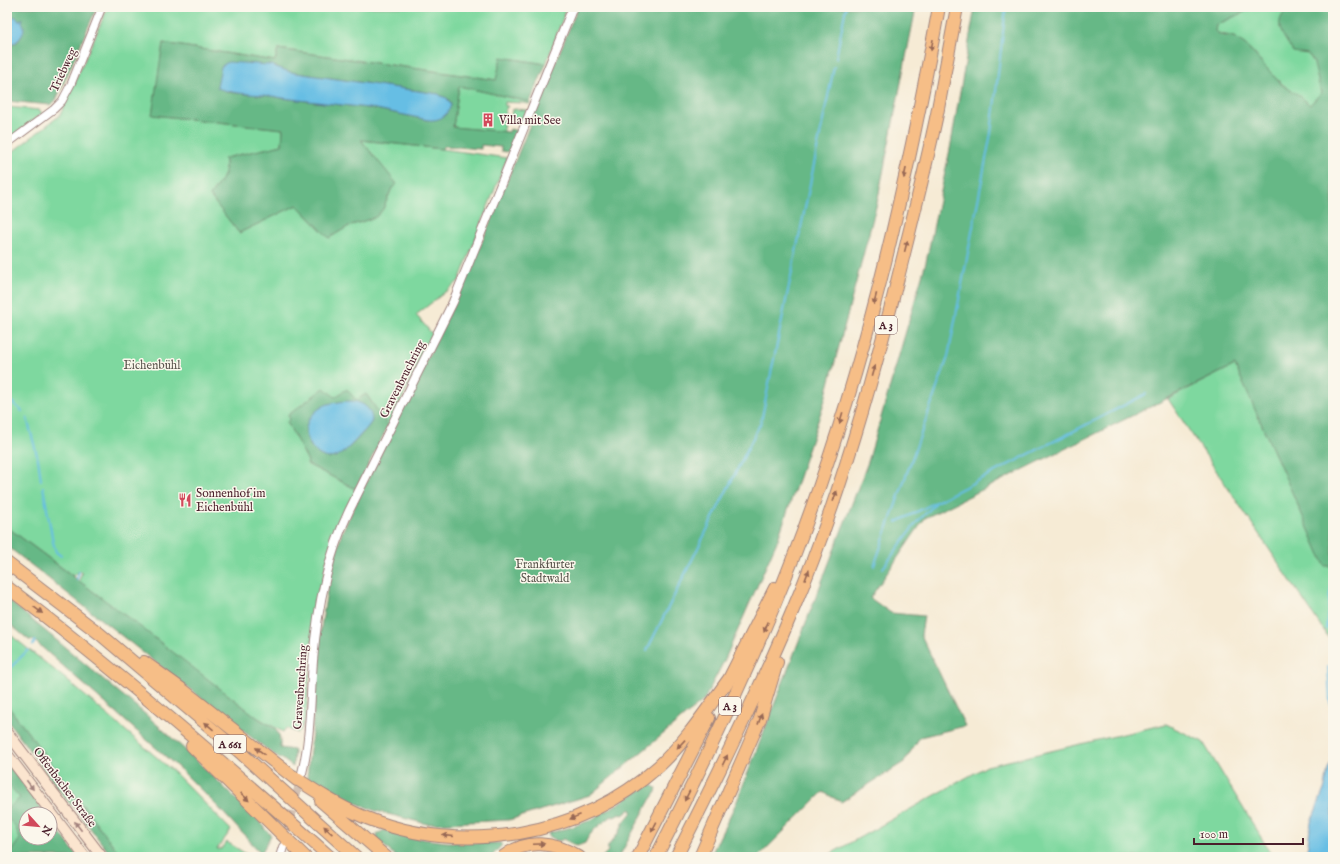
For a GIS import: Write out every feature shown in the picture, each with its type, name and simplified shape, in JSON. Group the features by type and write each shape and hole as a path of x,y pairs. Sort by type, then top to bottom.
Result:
{"highway":[{"name":"A 3","path":"656,857 704,762 750,664 796,552 820,485 843,413 881,278 924,89 939,7"},
{"name":"A 3","path":"676,857 749,710 793,611 823,533 844,471 882,340 916,205 933,129 957,7"},
{"path":"638,857 745,649 766,603 796,552"},
{"name":"A 661","path":"7,563 100,634 242,754 356,857"},
{"name":"A 661","path":"7,587 138,691 199,742 330,857"},
{"path":"700,857 760,719 793,611"},
{"path":"100,634 145,662 296,774 327,799 356,813 387,825 415,832 455,837 506,835 538,829 568,820 594,809 614,798 648,775 670,755 688,735 729,679"},
{"path":"138,691 305,857"},
{"path":"296,774 386,857"},
{"path":"503,857 518,848 536,844 562,847 579,857"}],"main road":[{"name":"Offenbacher Straße","path":"7,732 102,857"},
{"path":"7,754 85,857"}],"street":[{"name":"Triebweg","path":"7,144 54,109 62,101 71,84 102,7"},
{"name":"Gravenbruchring","path":"296,774 307,751 314,644 326,576 336,538 453,302 573,7"},
{"path":"280,857 283,846"}],"green space":[{"path":"7,7 97,7 56,100 51,105 7,101 7,45 12,45 19,40 23,28 21,20 19,21 12,18 7,22"},
{"name":"Eichenbühl","path":"108,7 567,7 546,64 501,57 497,80 278,49 275,61 163,43 153,115 283,129 282,145 225,158 225,174 210,196 239,233 297,205 329,238 349,226 376,217 383,209 392,188 396,184 361,140 507,158 459,281 416,315 434,336 388,426 366,394 356,401 335,398 290,419 287,422 308,461 307,464 356,489 333,536 326,564 312,643 306,718 298,733 286,728 283,732 258,718 79,581 82,572 80,571 73,576 7,527 7,156 59,116"},
{"name":"Frankfurter Stadtwald","path":"578,7 916,7 877,203 824,403 778,539 725,659 704,700 590,795 509,820 427,824 376,811 329,792 307,777 312,732 318,646 329,579 342,532 471,269"},
{"path":"975,7 1255,7 1216,25 1215,31 1221,35 1234,37 1246,45 1281,84 1300,96 1310,105 1321,93 1313,60 1308,54 1293,52 1280,27 1281,17 1285,12 1284,7 1333,7 1333,566 1325,566 1235,365 925,518 870,598 891,613 924,616 921,635 965,726 920,737 904,762 841,802 823,792 758,857 710,857 737,801 868,462 926,262 950,149"},
{"path":"1255,7 1284,7 1285,12 1314,62 1317,72 1321,93 1310,105 1276,79 1242,42 1233,37 1220,34 1215,31 1216,25"},
{"path":"163,43 275,61 278,49 496,80 501,57 546,64 530,102 459,86 453,127 509,132 510,129 518,131 510,150 507,152 501,151 501,147 481,145 481,149 445,146 442,149 361,140 397,184 392,188 383,209 376,217 349,226 329,238 297,205 239,233 210,196 225,174 225,158 282,145 283,129 152,115","holes":["264,65 271,65 290,72 439,94 448,99 451,105 449,109 428,120 376,109 272,96 226,92"]},
{"path":"459,86 530,102 530,104 505,102 505,106 508,106 505,112 507,118 504,118 503,132 453,127"},
{"path":"7,107 40,110 42,114 7,141"},
{"path":"512,110 527,110 521,124 516,122 511,116"},
{"path":"1235,365 1325,565 1333,566 1333,644 1168,399"},
{"path":"324,388 335,397 347,389 356,400 366,394 388,426 356,489 307,464 308,461 287,422 290,419 288,415","holes":["318,410 372,421 350,447 334,457 328,458 318,454 307,439 306,428"]},
{"path":"7,527 138,625 258,718 272,726 279,736 280,748 294,750 293,767 247,734 7,546"},
{"path":"7,599 144,713 190,754 265,827 264,828 271,835 262,852 260,852 182,771 37,643 33,640 29,640 7,622"},
{"path":"7,632 62,676 175,773 231,830 217,849 221,849 227,842 251,857 122,857 7,705"},
{"path":"7,705 122,857 112,857 75,808 68,802 7,720"},
{"path":"1166,724 1203,742 1273,857 825,857 987,766"},
{"path":"7,763 40,806 18,806 18,834 15,826 7,818 7,809 20,798 7,783"},
{"path":"7,773 32,806 18,806 18,846 7,857"},
{"path":"649,785 657,789 656,792 650,800 619,857 602,857 608,851 608,846 618,834 624,822 632,812 631,809 623,815 620,814 614,817 612,816 593,831 585,843 577,846 563,839 560,841 555,840 548,835 549,833 591,820"},
{"path":"58,830 78,857 7,857 18,842 18,846 58,846"},
{"path":"384,830 415,838 447,842 501,843 502,845 491,857 396,857 377,839 377,834"}],"water":[{"path":"15,16 19,21 23,18 23,33 19,40 15,43 7,45 7,22"},
{"path":"228,62 271,65 290,72 439,94 447,98 451,105 447,113 439,119 428,120 376,109 225,91 217,88 217,86 221,67"},
{"path":"353,401 361,403 367,407 371,413 372,421 344,452 335,457 323,457 314,450 308,440 306,429 308,421 317,410 328,404"},
{"path":"1333,760 1333,857 1307,857 1311,822 1325,787 1328,769"}],"waterway":[{"path":"836,58 846,7"},
{"path":"874,566 948,357 991,133 1006,7"},
{"path":"647,650 761,422 834,67"},
{"path":"897,522 1146,394"},
{"path":"7,398 22,411"},
{"path":"27,418 38,459 41,480"},
{"path":"1333,422 1333,432"},
{"path":"43,487 53,542 56,552 61,556"},
{"path":"883,568 916,523 935,504"},
{"path":"77,579 79,572"},
{"path":"1326,629 1333,577"},
{"path":"33,645 35,641"},
{"path":"7,671 28,650"},
{"path":"1328,667 1330,702 1333,708"}],"tunnel":[{"path":"284,842 301,777"}],"place":[{"name":"Villa mit See","path":"488,120"},
{"name":"Sonnenhof im Eichenbühl","path":"185,500"}]}
